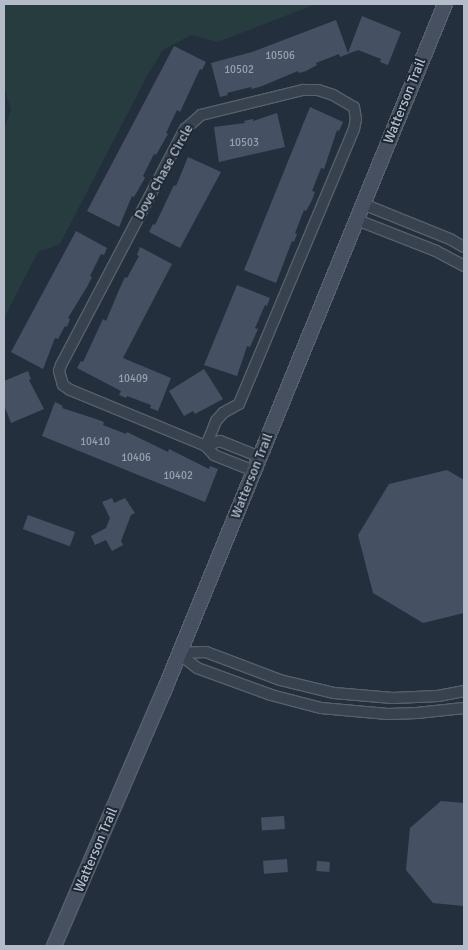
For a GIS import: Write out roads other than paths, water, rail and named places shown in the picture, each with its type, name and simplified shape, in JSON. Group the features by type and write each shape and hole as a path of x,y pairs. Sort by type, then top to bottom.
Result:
{"main road":[{"name":"Watterson Trail","path":"54,946 95,855 445,4"}],"street":[{"name":"Dove Chase Circle","path":"206,446 216,422 223,414 239,404 354,129 356,120 354,107 333,94 318,90 303,90 201,115 193,120 185,129 59,372 63,385 70,390 206,446 214,455 254,471"},
{"path":"363,204 450,239 464,247"},
{"path":"357,220 436,251 464,266"},
{"name":"Dove Chase Circle","path":"206,446 220,440 260,456"},
{"path":"178,653 206,652 280,680 334,693 393,698 438,696 464,691"},
{"path":"178,653 197,668 271,695 320,708 388,714 464,708"}]}
